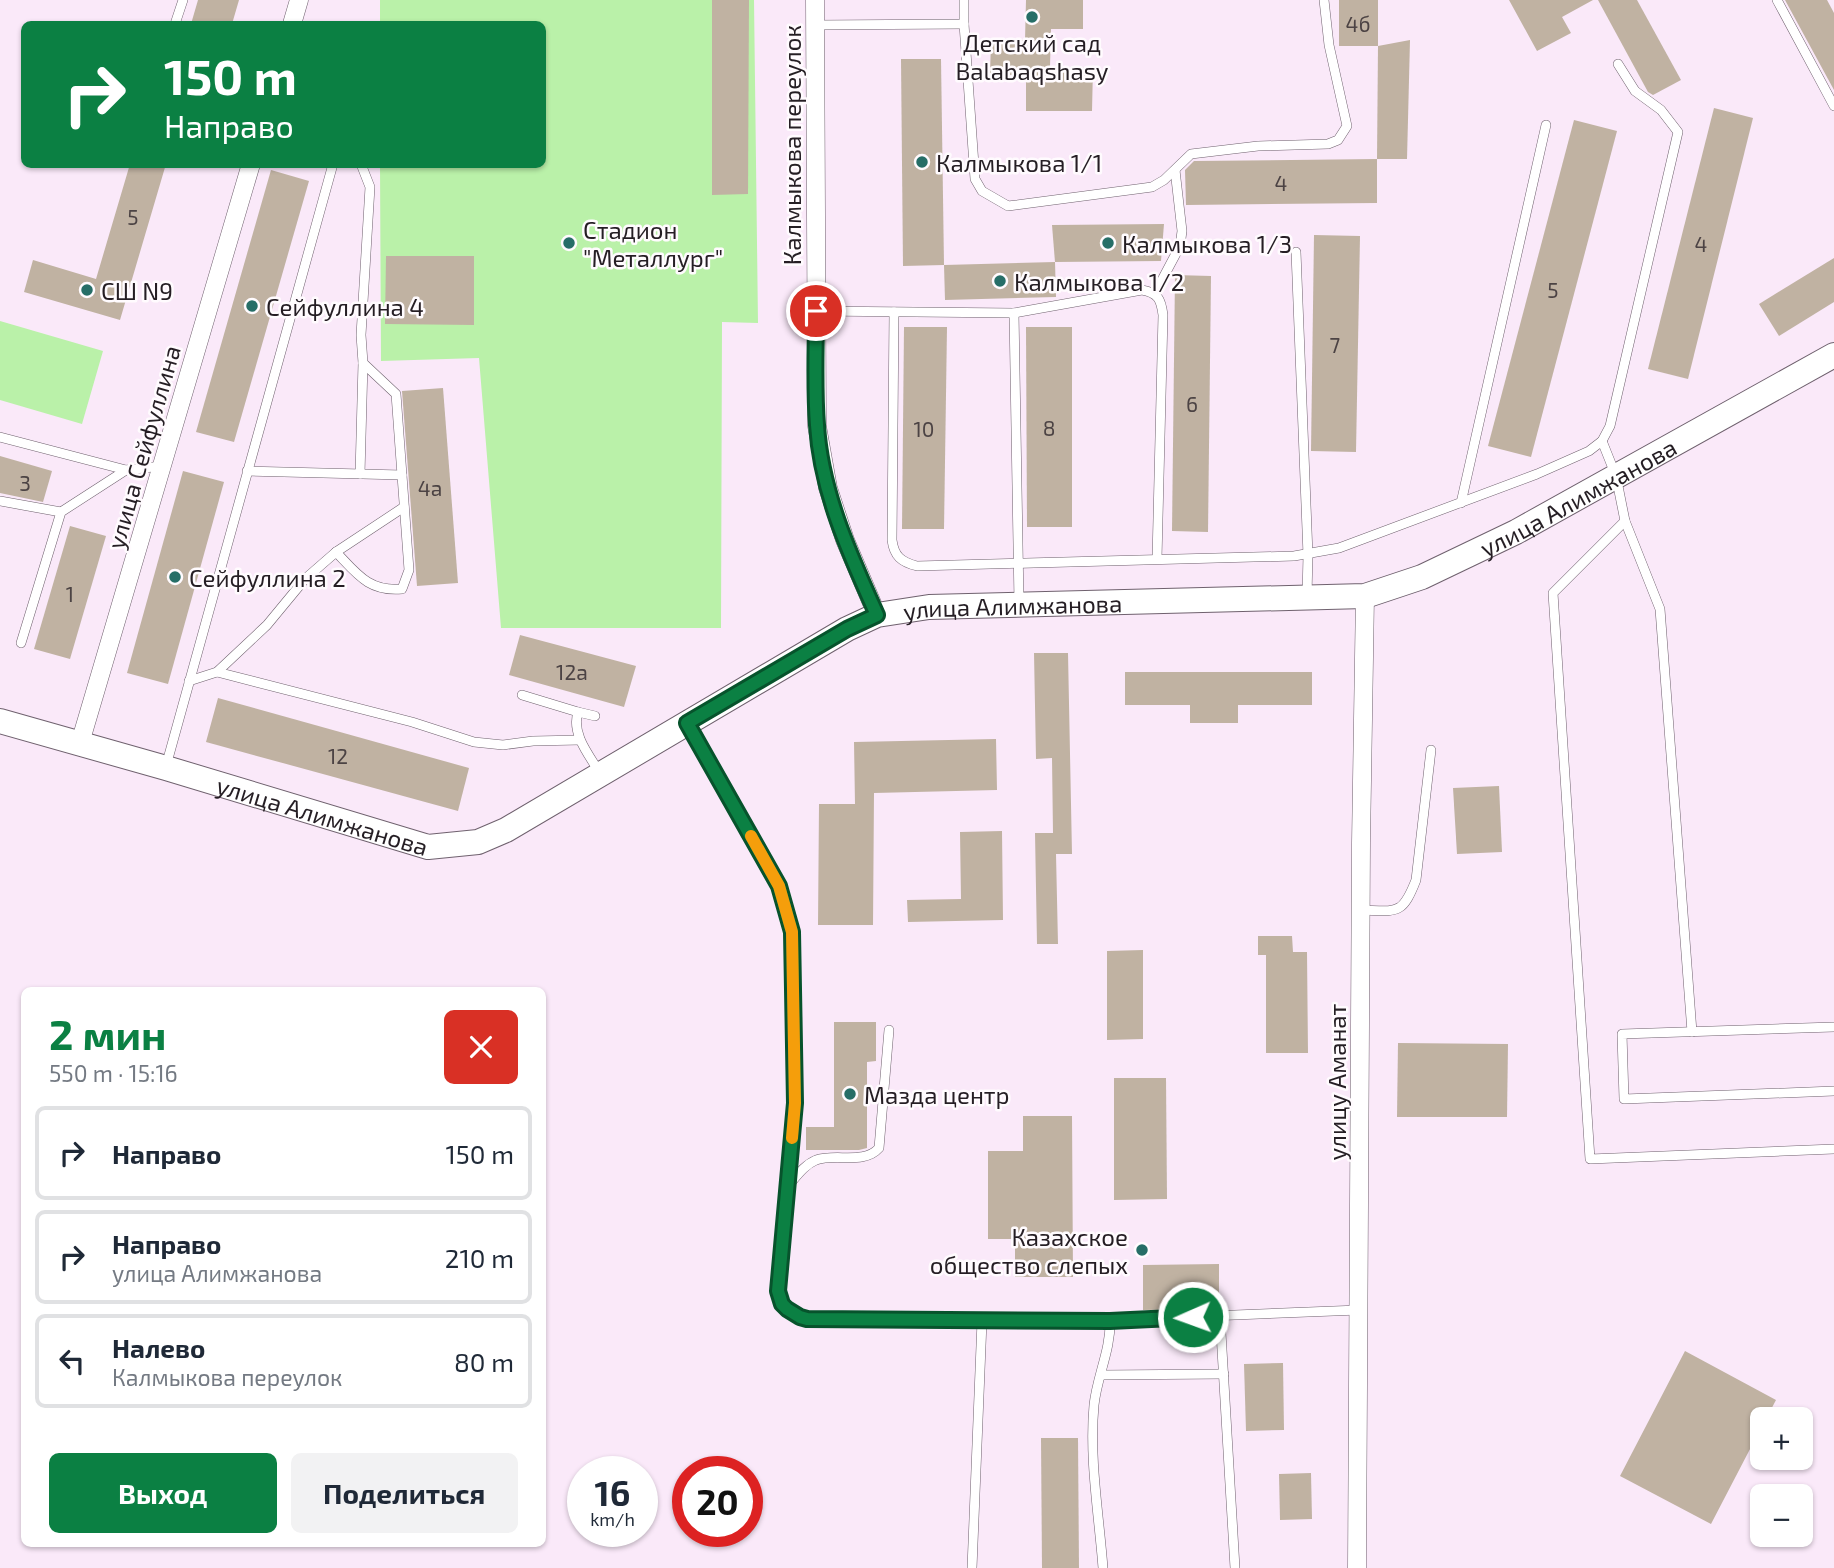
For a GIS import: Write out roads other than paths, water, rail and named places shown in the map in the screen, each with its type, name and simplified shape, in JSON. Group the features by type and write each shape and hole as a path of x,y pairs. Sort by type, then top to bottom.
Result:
{"street":[{"path":"293,21 299,0"},
{"name":"Калмыкова переулок","path":"815,0 817,426 828,488 845,540 877,615"},
{"name":"улица Сейфуллина","path":"80,743 250,168"},
{"name":"улица Алимжанова","path":"0,721 166,768 428,848 478,842 506,830 847,629 877,615 929,607 1365,596 1422,577 1516,532 1834,355"},
{"name":"улицу Аманат","path":"1357,1568 1365,596"}],"lane":[{"path":"176,21 183,0"},
{"path":"964,0 975,179 982,191 1008,206 1152,187 1191,154 1258,146 1328,144 1338,140 1348,126 1329,45 1324,0"},
{"path":"1777,0 1834,106"},
{"path":"815,25 964,24"},
{"path":"894,312 893,549 902,561 917,566 1308,555 1339,548 1537,474 1589,451 1602,441 1610,426 1678,132 1661,110 1635,91 1618,64"},
{"path":"1461,503 1546,125"},
{"path":"166,768 331,168"},
{"path":"360,474 363,363 361,335 370,187 363,168"},
{"path":"1155,293 1180,246 1182,231 1175,170"},
{"path":"1296,252 1308,555 1307,596"},
{"path":"816,311 1014,313 1142,290 1155,293 1161,302 1163,314 1157,559"},
{"path":"1014,313 1019,606"},
{"path":"336,552 364,582 391,590 402,589 409,570 396,394 363,363"},
{"path":"0,437 126,470 164,466"},
{"path":"1602,441 1616,476 1625,521 1660,609 1692,1032"},
{"path":"21,643 61,512 126,470"},
{"path":"247,471 402,475"},
{"path":"0,501 61,512"},
{"path":"189,681 217,671 253,639 305,579 336,552 404,507"},
{"path":"1625,521 1553,593 1590,1159 1834,1149"},
{"path":"217,671 412,722 474,742 502,745 580,740"},
{"path":"522,695 595,716"},
{"path":"578,712 575,721 580,740 601,775"},
{"path":"687,723 779,886 792,932 795,1103 778,1291 782,1304 794,1314 807,1319 982,1321 1110,1321 1359,1310"},
{"path":"1361,910 1395,911 1405,905 1411,893 1416,880 1431,750"},
{"path":"1834,1027 1622,1034 1624,1098 1834,1091"},
{"path":"787,1188 806,1166 816,1160 867,1156 879,1148 889,1030"},
{"path":"1220,1316 1235,1568"},
{"path":"972,1568 982,1321"},
{"path":"1103,1568 1093,1439 1094,1402 1110,1339 1110,1321"},
{"path":"1101,1375 1224,1374"}],"place":[{"name":"Детский сад Balabaqshasy","path":"1032,17"},
{"name":"Калмыкова 1/1","path":"922,162"},
{"name":"Стадион \"Металлург\"","path":"569,243"},
{"name":"Калмыкова 1/3","path":"1108,243"},
{"name":"Калмыкова 1/2","path":"1000,281"},
{"name":"СШ N9","path":"87,290"},
{"name":"Сейфуллина 4","path":"252,306"},
{"name":"Сейфуллина 2","path":"175,577"},
{"name":"Мазда центр","path":"850,1094"},
{"name":"Казахское общество слепых","path":"1142,1250"}]}
